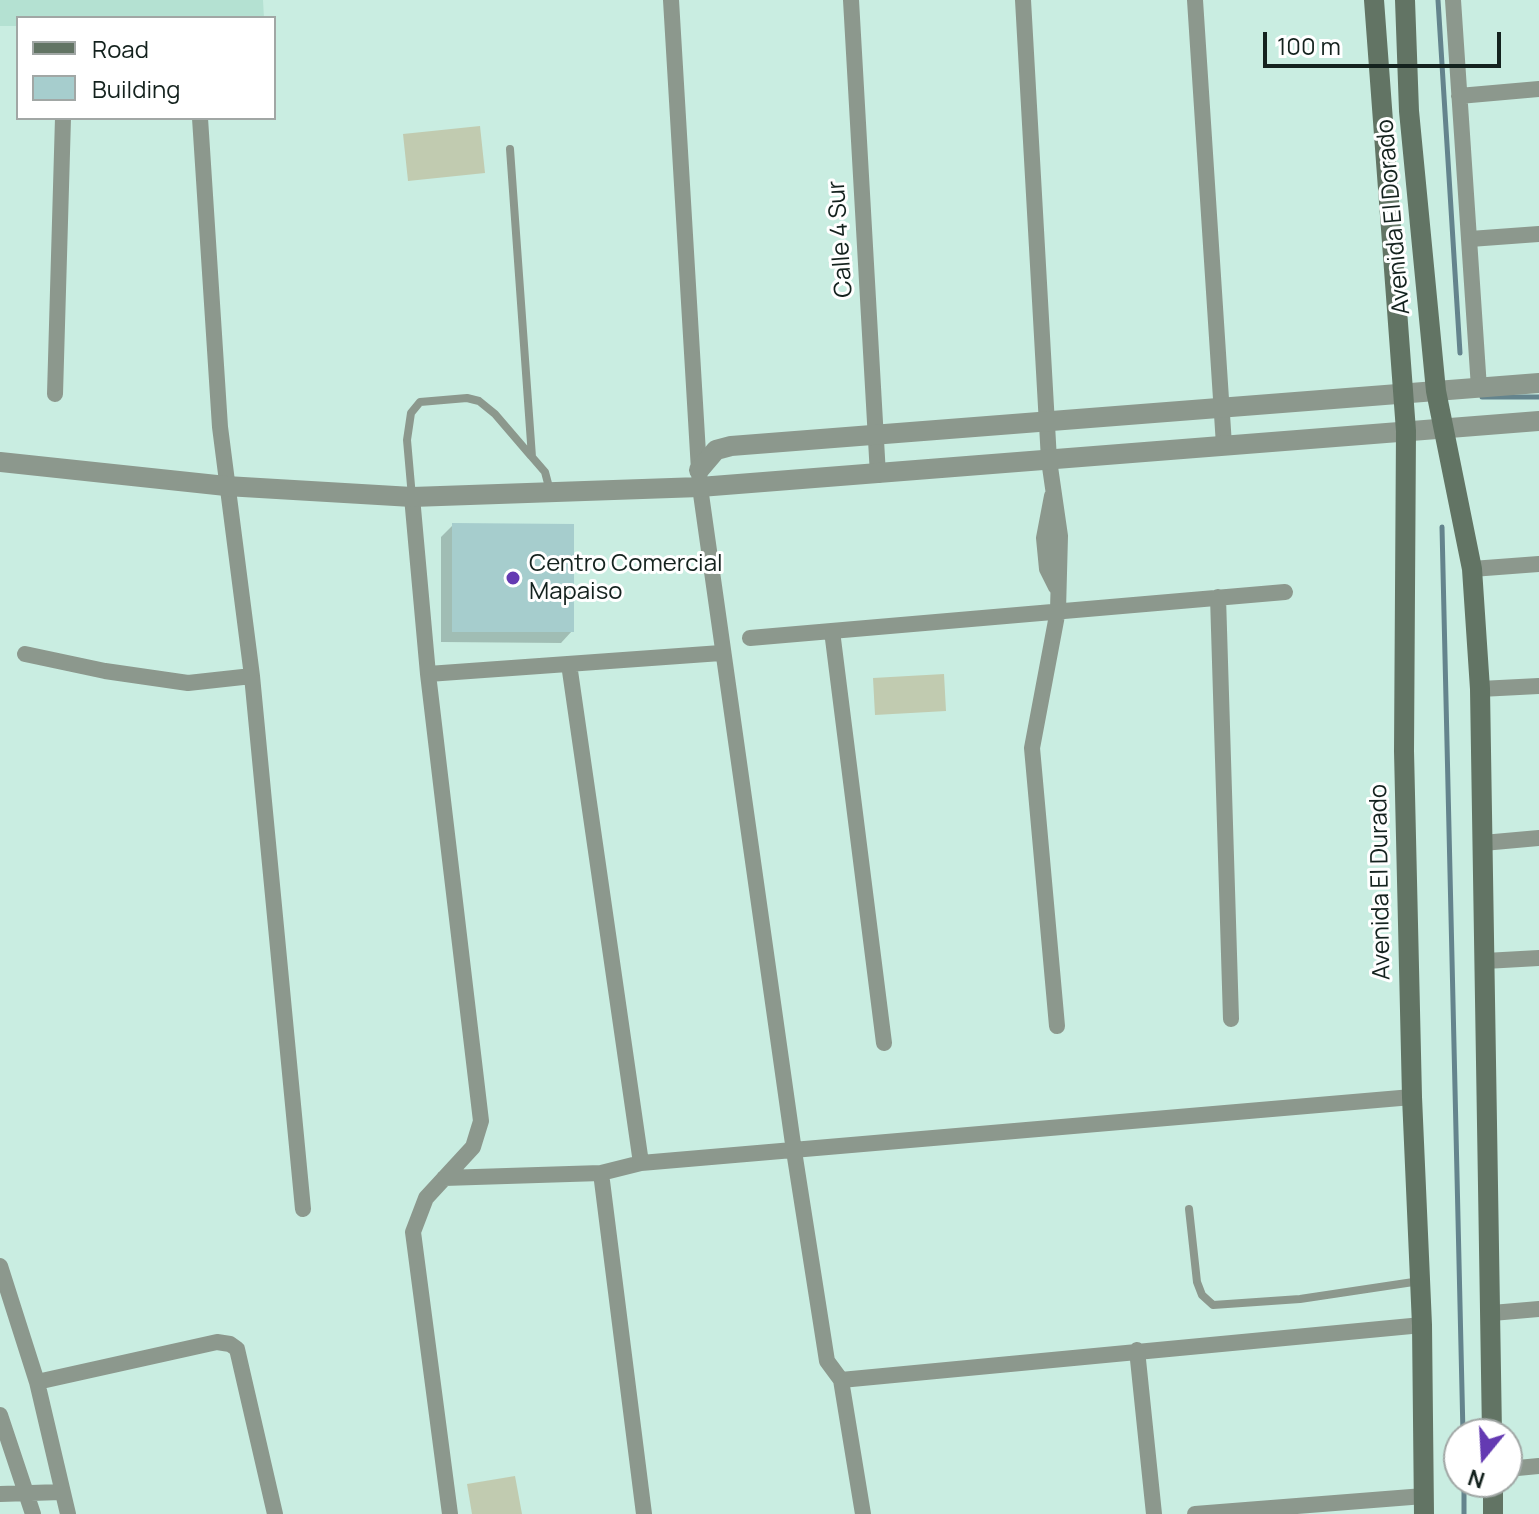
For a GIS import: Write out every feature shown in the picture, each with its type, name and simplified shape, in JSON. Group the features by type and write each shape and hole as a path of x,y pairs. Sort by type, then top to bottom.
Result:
{"main road":[{"name":"Avenida El Dorado","path":"1374,0 1391,250"},
{"name":"Avenida El Dorado","path":"1405,0 1409,111 1442,429"},
{"name":"Avenida El Durado","path":"1391,250 1406,431 1404,751 1412,1097 1422,1325 1424,1505"},
{"path":"1442,429 1472,569 1480,689 1492,1418"}],"street":[{"path":"671,0 700,478 721,653 827,1361 841,1380 863,1514"},
{"name":"Calle 4 Sur","path":"851,0 878,475"},
{"path":"1023,0 1053,492 1044,538 1047,569 1056,587 1058,610 1032,748 1057,1026"},
{"path":"1195,0 1224,445"},
{"path":"1453,0 1479,388"},
{"path":"1459,96 1539,89"},
{"path":"55,394 63,120"},
{"path":"200,120 226,486 252,676 303,1209"},
{"path":"1470,239 1539,234"},
{"path":"700,478 716,450 731,446 1048,424 1222,407 1539,383"},
{"path":"0,462 226,486 412,497 550,491 700,478 878,475 1539,421"},
{"path":"412,497 428,674 481,1121 473,1147 426,1198 413,1232 450,1514"},
{"path":"1472,569 1539,564"},
{"path":"750,638 1285,592"},
{"path":"1218,597 1231,1019"},
{"path":"832,631 884,1043"},
{"path":"428,674 721,653"},
{"path":"25,654 105,671 188,683 252,676"},
{"path":"569,664 641,1163"},
{"path":"1480,689 1539,686"},
{"path":"1483,843 1539,838"},
{"path":"1485,961 1539,958"},
{"path":"444,1178 601,1173 641,1163 929,1136 1412,1097"},
{"path":"601,1173 644,1514"},
{"path":"0,1266 37,1382 68,1514"},
{"path":"1492,1313 1539,1309"},
{"path":"841,1380 1422,1325"},
{"path":"37,1382 217,1342 230,1344 237,1349 275,1514"},
{"path":"1137,1350 1154,1514"},
{"path":"0,1415 33,1514"},
{"path":"0,1494 61,1492"},
{"path":"1195,1514 1424,1505"}],"lane":[{"path":"510,149 532,457"},
{"path":"412,497 407,440 411,413 420,402 467,398 479,401 495,414 545,472 550,491"},
{"path":"1189,1209 1197,1282 1202,1295 1213,1305 1300,1299 1420,1281"}],"shaded area":[{"path":"0,0 263,0 264,16 16,16 16,26 0,26"},
{"path":"480,126 485,173 408,181 403,134"},
{"path":"944,674 946,711 875,715 873,678"},
{"path":"515,1476 522,1514 472,1514 467,1484"}],"building":[{"name":"Centro Comercial Mapaiso","path":"452,523 574,524 574,632 452,632"}],"waterway":[{"path":"1438,0 1460,353"},
{"path":"1482,397 1539,397"},
{"path":"1442,527 1463,1418"},
{"path":"1464,1498 1464,1514"}],"place":[{"name":"Centro Comercial Mapaiso","path":"513,578"}]}
